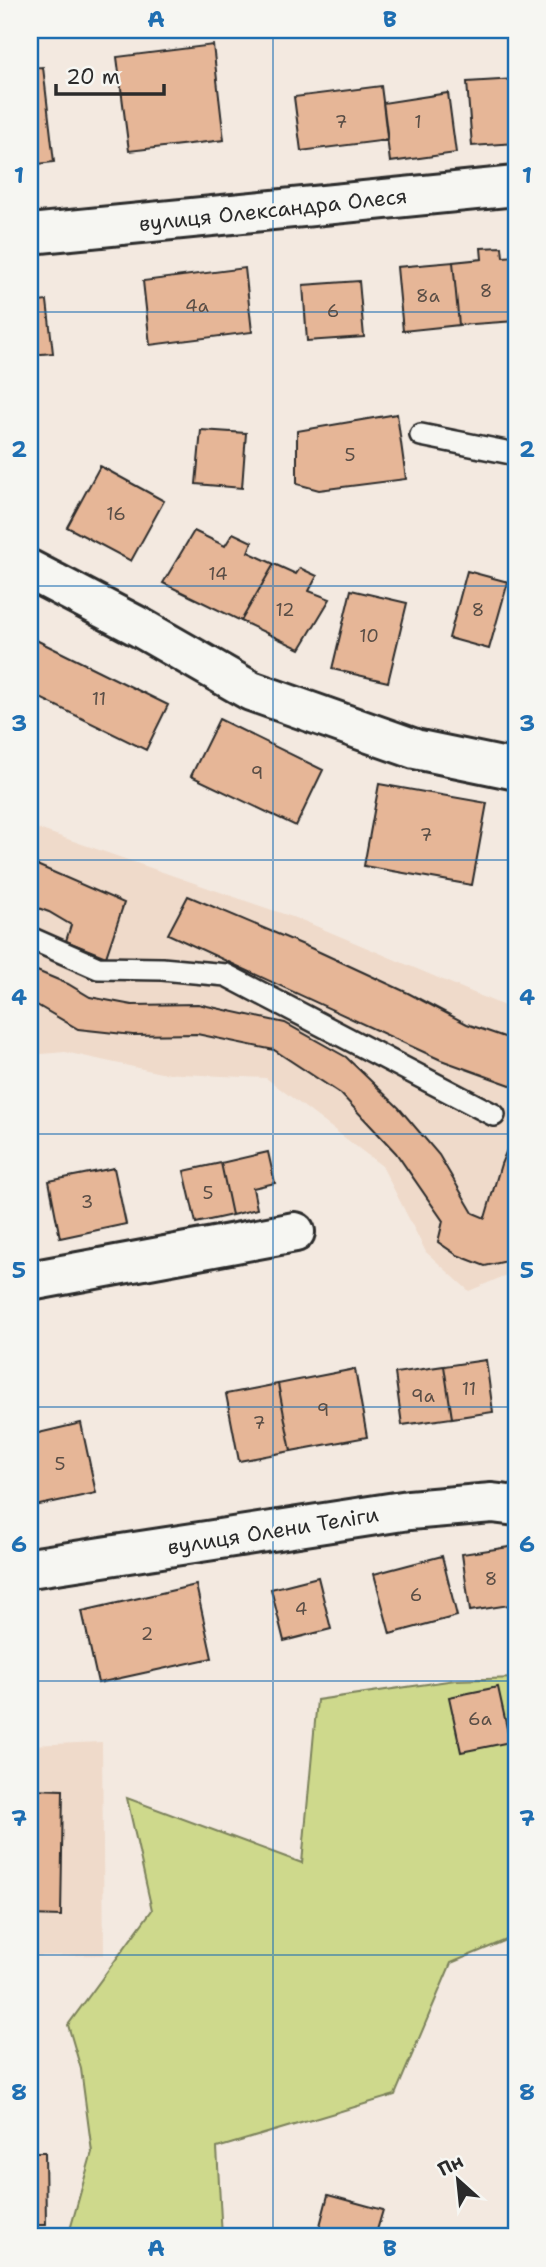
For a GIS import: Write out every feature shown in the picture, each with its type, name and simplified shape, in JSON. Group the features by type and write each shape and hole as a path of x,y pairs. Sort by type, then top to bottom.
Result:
{"street":[{"name":"вулиця Олександра Олеся","path":"30,234 516,186"},
{"path":"30,570 141,628 251,691 415,749 516,770"},
{"path":"30,1281 295,1232"},
{"name":"вулиця Олени Теліги","path":"30,1568 409,1510 492,1503 516,1506"}],"lane":[{"path":"421,435 516,454"},
{"path":"30,938 98,968 162,969 226,975 494,1115"}],"shaded area":[{"path":"30,826 304,921 516,1011 516,1271 469,1291 426,1252 382,1166 266,1078 161,1073 65,1052 30,1055"},
{"path":"102,1742 104,1955 30,1956 30,1745"}],"green space":[{"path":"516,1678 516,1936 451,1963 395,2095 217,2148 222,2237 68,2237 92,2152 81,2069 68,2025 152,1910 127,1798 302,1863 317,1700 455,1680"}],"building":[{"path":"213,45 224,140 129,151 117,57"},
{"path":"43,67 54,162 30,165 30,68"},
{"path":"516,79 516,143 472,146 467,82"},
{"path":"381,86 388,140 301,151 294,97"},
{"path":"448,93 456,153 390,162 383,103"},
{"path":"502,247 503,257 516,256 516,321 459,325 453,262 482,259 481,248"},
{"path":"453,262 459,325 403,331 397,267"},
{"path":"245,268 252,332 150,345 143,281"},
{"path":"359,281 364,337 307,341 303,285"},
{"path":"47,301 53,353 30,355 30,303"},
{"path":"397,414 406,479 319,490 297,484 297,431"},
{"path":"201,430 246,433 242,488 196,484"},
{"path":"100,466 164,501 131,561 67,527"},
{"path":"194,531 225,546 233,533 252,542 248,552 274,564 241,621 163,583"},
{"path":"274,564 296,574 300,568 317,576 309,591 330,599 300,649 241,621"},
{"path":"467,571 508,582 489,649 449,638"},
{"path":"351,590 407,603 388,682 332,669"},
{"path":"30,637 168,705 146,750 30,693"},
{"path":"219,719 323,770 296,826 191,776"},
{"path":"379,784 487,803 472,885 364,866"},
{"path":"30,862 124,903 106,957 66,941 71,925 30,905"},
{"path":"188,896 313,949 467,1024 516,1041 516,1087 441,1060 168,934"},
{"path":"30,968 68,984 90,997 132,1005 198,1004 285,1023 346,1057 399,1108 439,1155 473,1213 485,1218 501,1164 516,1128 516,1259 485,1266 457,1255 438,1242 443,1221 396,1153 341,1094 274,1050 197,1034 133,1035 78,1029 30,1001"},
{"path":"268,1152 275,1183 253,1188 257,1209 232,1215 221,1163"},
{"path":"221,1163 232,1215 196,1223 184,1171"},
{"path":"114,1168 126,1224 60,1238 49,1181"},
{"path":"486,1360 493,1412 452,1418 444,1366"},
{"path":"444,1366 452,1418 402,1425 395,1373"},
{"path":"355,1369 367,1437 291,1451 278,1384"},
{"path":"278,1384 291,1451 239,1461 226,1394"},
{"path":"81,1423 96,1493 30,1507 30,1435"},
{"path":"516,1546 516,1604 470,1611 462,1554"},
{"path":"442,1556 457,1616 390,1634 374,1574"},
{"path":"318,1577 331,1629 284,1641 271,1589"},
{"path":"196,1585 212,1658 98,1683 82,1611"},
{"path":"498,1687 510,1742 461,1752 449,1697"},
{"path":"30,1789 63,1790 61,1916 30,1915"},
{"path":"30,2152 45,2152 46,2225 30,2225"},
{"path":"328,2195 383,2210 375,2237 317,2237"}]}
